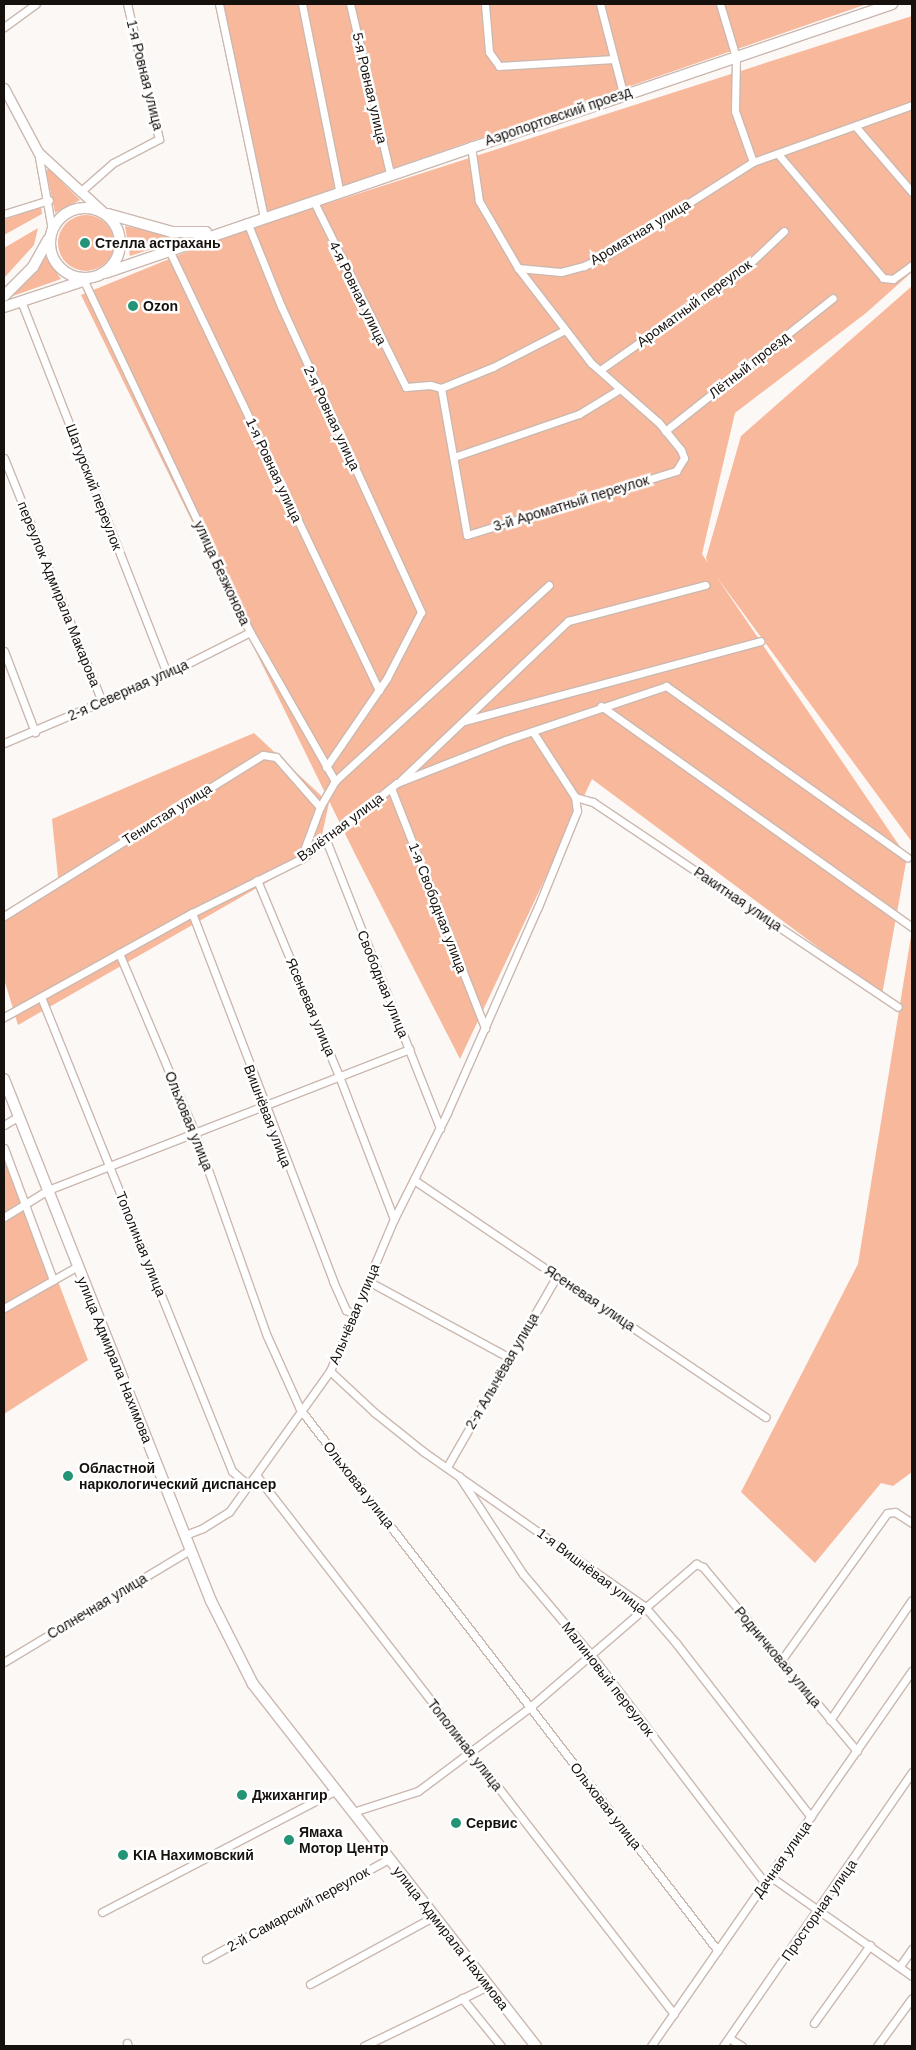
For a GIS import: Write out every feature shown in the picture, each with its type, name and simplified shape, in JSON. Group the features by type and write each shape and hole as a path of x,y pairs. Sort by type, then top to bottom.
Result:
{"main road":[{"name":"Аэропортовский проезд","path":"105,273 339,190 892,4"},
{"path":"4,296 33,267 52,232 66,212 80,208 172,232 224,230"},
{"path":"4,307 105,273 115,263 120,250 121,236 116,224 105,213"},
{"path":"52,232 50,249 55,262 65,272 78,278 88,279"},
{"name":"улица Адмирала Нахимова","path":"4,1079 190,1550 211,1601 253,1684 536,2046"}],"street":[{"path":"4,27 36,4"},
{"name":"1-я Ровная улица","path":"80,192 114,163 160,139 127,4"},
{"path":"219,4 264,217"},
{"path":"302,4 339,190"},
{"name":"5-я Ровная улица","path":"350,4 390,173"},
{"path":"486,4 493,61 507,67 614,59"},
{"path":"600,4 622,94"},
{"path":"720,4 736,57 736,111 753,162"},
{"path":"4,88 38,152 49,200 52,232"},
{"name":"Ароматная улица","path":"518,268 561,272 584,266 607,255 753,162 856,127 912,105"},
{"path":"856,127 912,192"},
{"path":"471,146 479,202 518,268 565,330 600,370 665,432"},
{"path":"38,152 105,213"},
{"path":"778,154 883,278 894,279 912,265"},
{"path":"4,214 49,200"},
{"name":"4-я Ровная улица","path":"313,200 404,386 411,389 430,385 441,388"},
{"name":"2-я Ровная улица","path":"247,222 281,306 421,612 379,690"},
{"name":"Ароматный переулок","path":"600,370 744,269 784,231"},
{"name":"1-я Ровная улица","path":"169,250 379,690"},
{"name":"улица Безжонова","path":"88,279 250,632 335,781"},
{"name":"Лётный проезд","path":"665,432 833,298"},
{"name":"Шатурский переулок","path":"21,300 167,674"},
{"path":"565,330 493,367 441,388 454,457 579,414 620,389"},
{"name":"3-й Ароматный переулок","path":"454,457 467,535 676,471 682,465 683,454 665,432"},
{"name":"переулок Адмирала Макарова","path":"4,458 102,702"},
{"path":"301,859 320,807 335,781 549,585"},
{"path":"394,786 568,621 705,585"},
{"name":"2-я Северная улица","path":"4,744 167,674 250,632"},
{"path":"462,722 760,641"},
{"path":"4,651 35,732"},
{"name":"Взлётная улица","path":"4,1017 192,913 301,859 394,786 602,706 666,686 907,857"},
{"path":"326,767 379,690"},
{"path":"602,706 912,927"},
{"path":"533,732 574,797"},
{"name":"Тенистая улица","path":"4,916 263,755 276,757 320,807"},
{"name":"1-я Свободная улица","path":"394,786 485,1028"},
{"name":"Ракитная улица","path":"574,797 593,802 898,1006"},
{"name":"Алычёвая улица","path":"184,1535 203,1528 229,1512 330,1370 394,1219 440,1128 485,1028 576,815 574,797"},
{"name":"Свободная улица","path":"326,840 440,1128"},
{"name":"Ясеневая улица","path":"258,880 339,1076 394,1219"},
{"name":"Вишнёвая улица","path":"192,913 264,1107 333,1281 346,1310 354,1314"},
{"name":"Ольховая улица","path":"119,952 195,1133 267,1336 300,1410 718,1950"},
{"name":"Тополиная улица","path":"41,997 232,1470 248,1485"},
{"path":"4,1217 48,1190 409,1049"},
{"path":"4,1125 18,1116"},
{"path":"4,1148 23,1205 53,1280"},
{"name":"Ясеневая улица","path":"414,1180 766,1416"},
{"path":"4,1308 78,1266"},
{"name":"2-я Алычёвая улица","path":"447,1467 508,1357 557,1276"},
{"path":"368,1281 508,1357"},
{"name":"1-я Вишнёвая улица","path":"330,1370 375,1413 447,1467 457,1472 644,1607 676,1642 811,1817"},
{"name":"Малиновый переулок","path":"457,1472 524,1574 592,1656 765,1883"},
{"name":"Тополиная улица","path":"256,1475 674,2014"},
{"path":"780,1662 887,1513 895,1512 912,1523"},
{"name":"Солнечная улица","path":"4,1662 190,1550"},
{"name":"Родничковая улица","path":"644,1607 693,1565 699,1564 857,1751"},
{"path":"830,1720 912,1600"},
{"path":"353,1812 412,1794 529,1708 592,1656 644,1607"},
{"name":"Дачная улица","path":"651,2046 771,1877 912,1671"},
{"name":"Просторная улица","path":"723,2046 819,1911 912,1772"},
{"path":"102,1912 336,1790"},
{"name":"2-й Самарский переулок","path":"206,1959 389,1859"},
{"path":"771,1877 912,1976"},
{"path":"310,1984 433,1916"},
{"path":"814,2023 870,1945"},
{"path":"900,1966 912,1949"},
{"path":"364,2046 488,1986"},
{"path":"462,1998 501,2046"},
{"path":"877,2046 912,1998"},
{"path":"729,2038 742,2046"}],"shaded area":[{"path":"218,4 867,4 264,213"},
{"path":"912,16 912,272 866,313 735,413 702,554 708,563 706,558 741,436 912,286 912,842 716,576 907,857 882,995 592,779 460,1059 356,856 81,295 223,237"},
{"path":"49,169 80,200 55,213 46,170"},
{"path":"41,206 42,214 4,235 4,220"},
{"path":"86,215 101,220 109,228 114,243 109,258 101,266 86,271 71,266 63,258 58,243 63,228 71,220"},
{"path":"125,226 181,237 182,239 130,256"},
{"path":"38,228 34,245 5,277 4,248"},
{"path":"46,257 61,279 10,297 33,274"},
{"path":"254,733 329,803 318,853 18,1025 4,979 4,920 59,887 52,819"},
{"path":"912,930 912,1472 893,1486 881,1483 815,1563 741,1492 858,1264"},
{"path":"4,1140 88,1360 4,1414"}],"place":[{"name":"Стелла астрахань","path":"85,243"},
{"name":"Ozon","path":"133,306"},
{"name":"Областной наркологический диспансер","path":"68,1476"},
{"name":"Джихангир","path":"242,1795"},
{"name":"Сервис","path":"456,1823"},
{"name":"Ямаха Мотор Центр","path":"289,1840"},
{"name":"KIA Нахимовский","path":"123,1855"}]}
